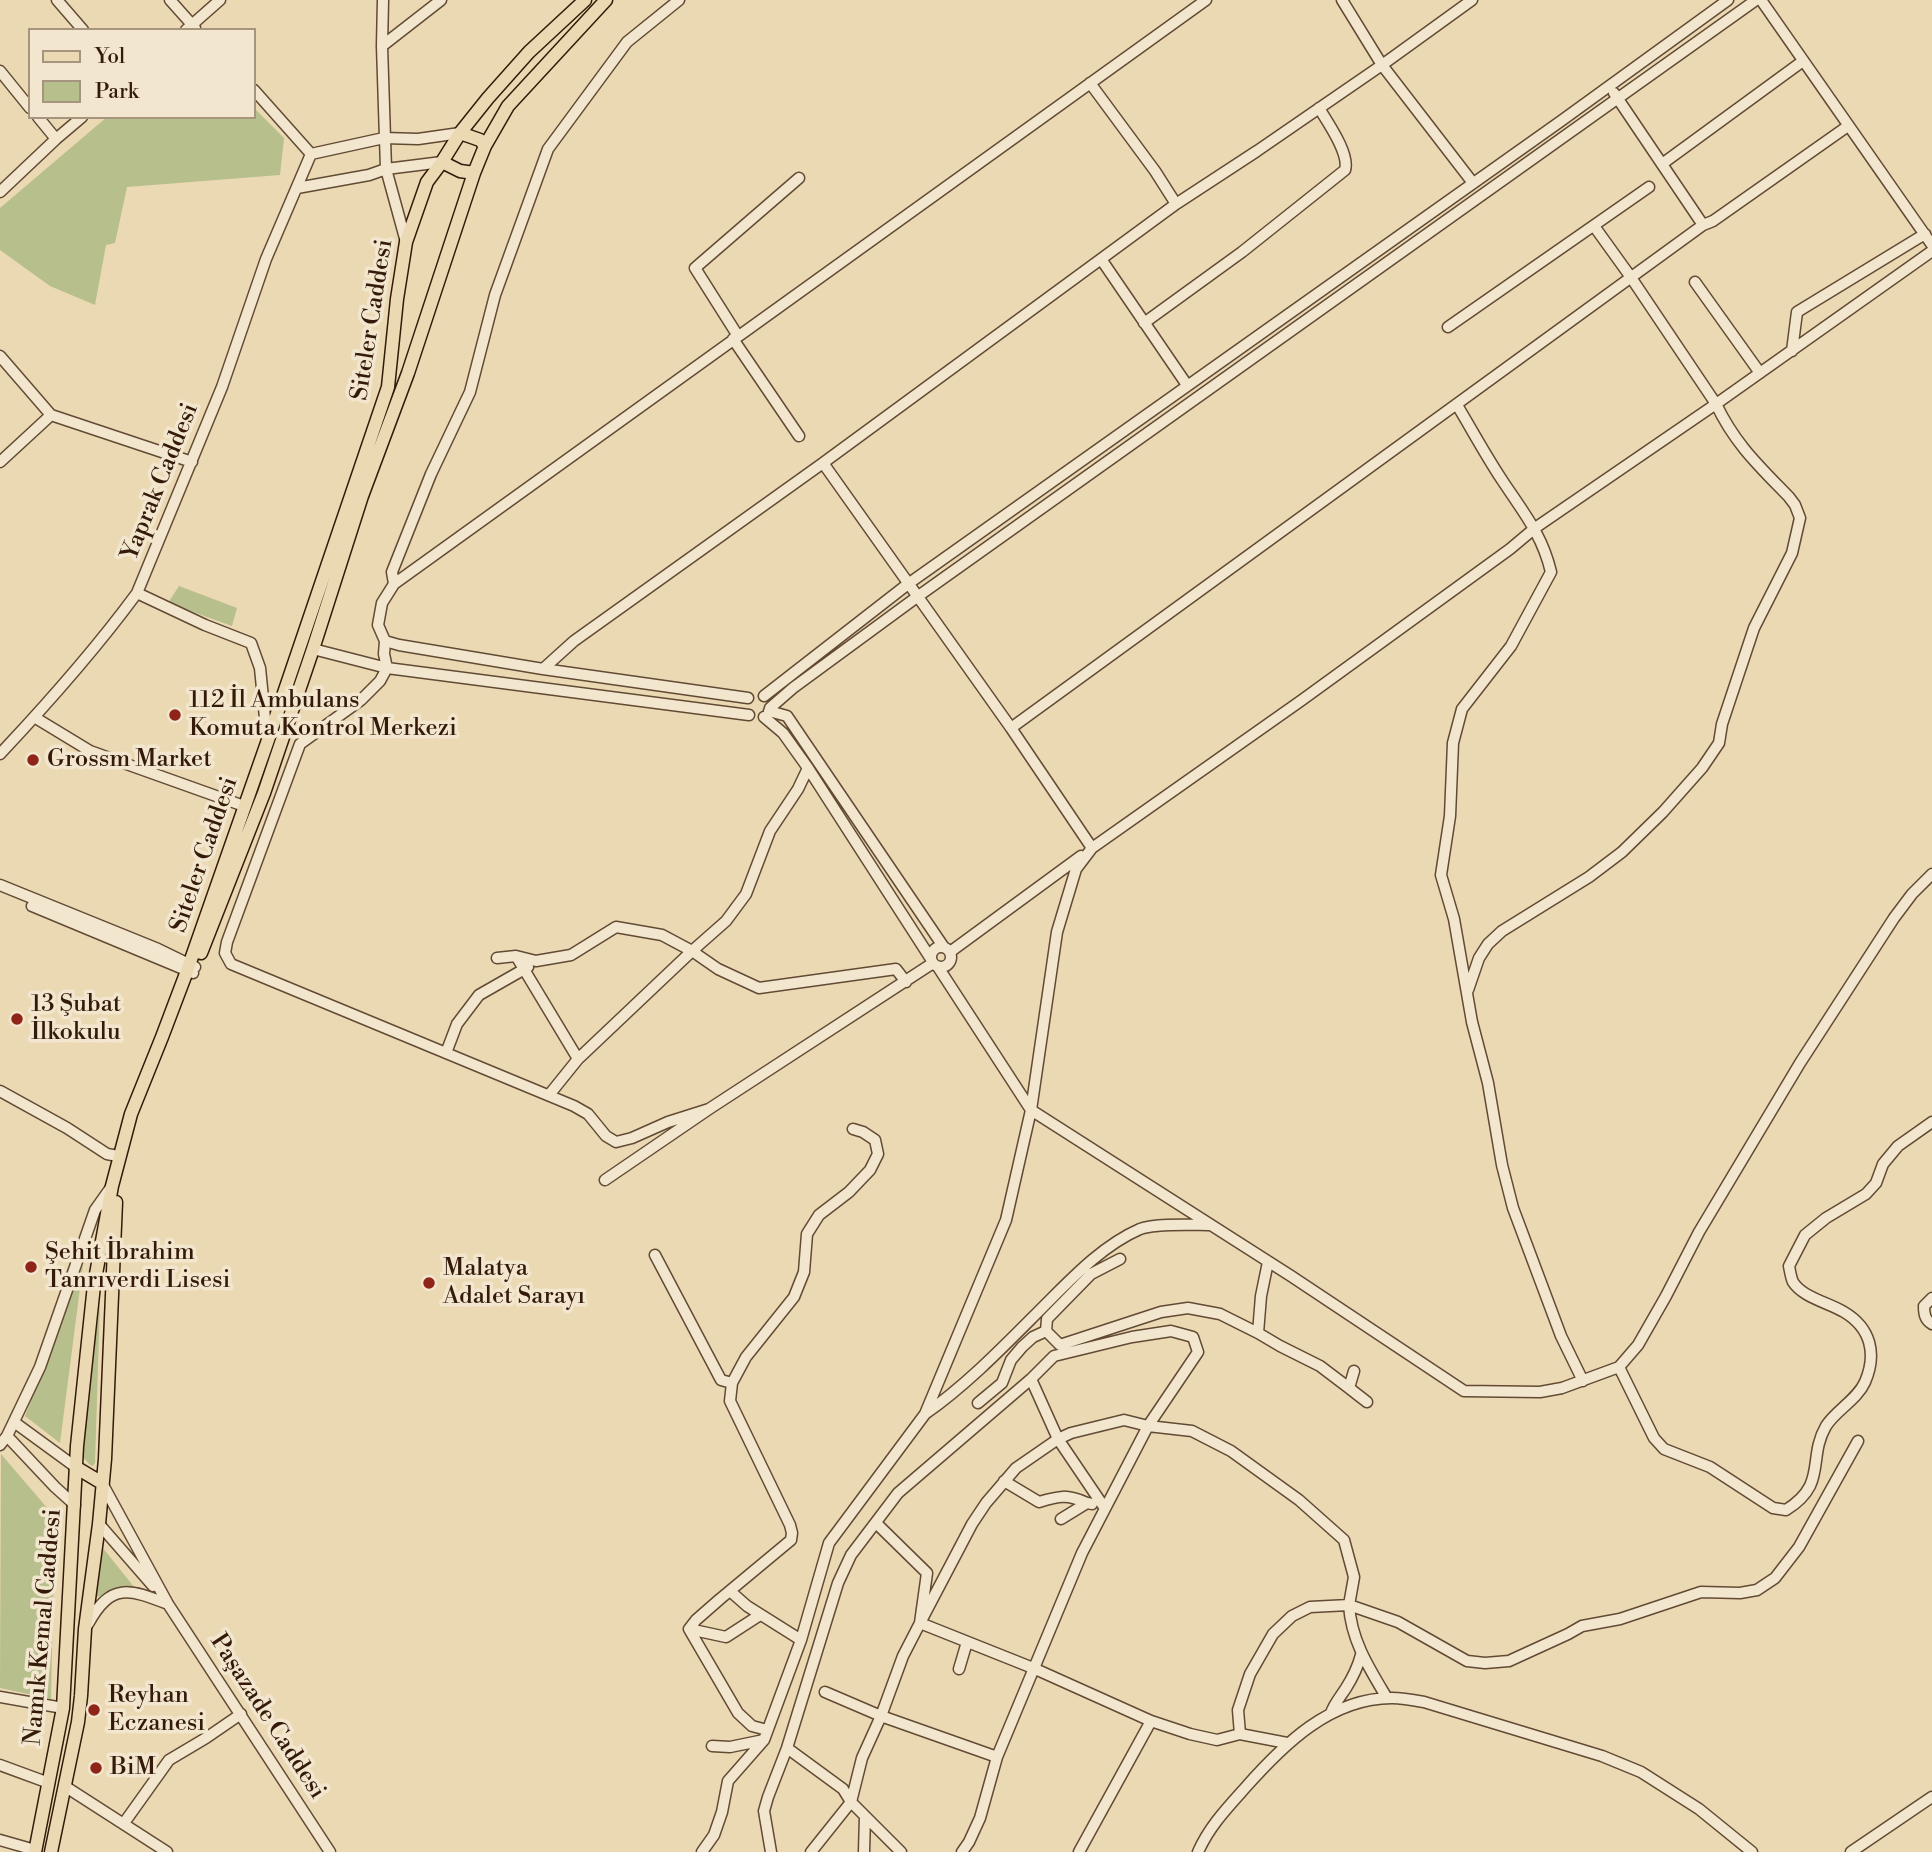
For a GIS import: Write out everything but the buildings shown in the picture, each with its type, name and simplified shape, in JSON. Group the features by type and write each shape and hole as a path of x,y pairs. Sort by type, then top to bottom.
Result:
{"main road":[{"name":"Siteler Caddesi","path":"101,1499 106,1445 115,1207 130,1139 191,969 388,387 406,242 426,182 460,133 529,52 585,0"},
{"name":"Siteler Caddesi","path":"76,1487 94,1285 118,1156 131,1114 264,793 362,496 408,373 485,146 508,106 606,0"},
{"path":"460,133 480,140 485,146"},
{"path":"442,162 460,171 474,173"},
{"path":"77,1468 102,1483"},
{"name":"Namık Kemal Caddesi","path":"35,1851 63,1707 76,1487"},
{"name":"Namık Kemal Caddesi","path":"51,1852 81,1696 85,1629 101,1499"},
{"path":"75,1505 99,1524"}],"street":[{"path":"57,0 81,28"},
{"path":"170,0 192,28 220,0"},
{"path":"383,0 386,169 406,242"},
{"path":"382,46 441,0"},
{"path":"394,584 392,572 430,474 470,392 495,295 548,149 627,42 679,0"},
{"path":"709,1109 616,1142 607,1136 588,1114 549,1095 230,964 225,953 227,942 300,744 361,700 380,681 387,668 385,641 379,625 382,603 394,584 1206,0"},
{"path":"1342,0 1382,65 1473,183"},
{"path":"543,669 574,641 823,463 1176,204 1382,65 1472,0"},
{"path":"764,696 908,584 1728,0"},
{"path":"313,649 387,668 748,715 756,719 768,712 793,688 917,597 1758,0 1932,245"},
{"path":"1662,164 1803,61"},
{"path":"0,71 28,106"},
{"path":"1090,83 1176,204"},
{"path":"1608,86 1703,225"},
{"path":"256,92 311,154 384,138 418,139 460,133"},
{"path":"1144,323 1241,252 1345,170 1347,165 1335,133 1319,108"},
{"path":"40,119 56,139"},
{"path":"0,192 80,119"},
{"path":"1011,728 1457,405 1630,276 1848,125"},
{"name":"Yaprak Caddesi","path":"0,754 137,593 222,387 266,258 311,154"},
{"path":"297,188 369,175 386,169 442,162"},
{"path":"799,178 695,268 799,436"},
{"path":"1448,327 1649,187"},
{"path":"1467,993 1479,958 1502,931 1589,877 1622,852 1694,777 1719,743 1721,724 1755,628 1792,553 1800,518 1789,497 1744,451 1716,404 1594,226"},
{"path":"1792,351 1797,312 1925,234"},
{"path":"934,963 933,949 946,949 1092,848 1500,557 1535,528 1932,251"},
{"path":"1101,259 1187,385"},
{"path":"1695,282 1760,373"},
{"path":"0,356 51,415 192,462"},
{"path":"1457,405 1535,528 1546,552 1551,572 1511,646 1462,709 1453,743 1450,816 1441,875 1454,919 1472,1022 1488,1083 1502,1165 1513,1208 1561,1335 1583,1381"},
{"path":"0,462 51,415"},
{"path":"823,463 1011,728 1092,848"},
{"path":"137,593 251,643 260,668 268,740"},
{"path":"385,641 543,669 748,698 757,694 764,696 769,701 768,712 808,768 1031,1110 1464,1391 1540,1392 1562,1388 1619,1367 1638,1345 1699,1233 1854,978 1912,894 1932,874"},
{"path":"748,698 745,708 748,715"},
{"path":"604,1180 934,963 945,966 950,962 946,949 787,716 768,712"},
{"path":"34,717 90,751 244,806"},
{"path":"549,1095 578,1059 726,921 746,894 770,831 798,789 808,768"},
{"path":"702,1852 714,1835 728,1781 766,1735 801,1640 829,1543 925,1414 1006,1220 1031,1110 1057,932 1076,869 1092,848"},
{"path":"0,885 158,949 191,969"},
{"path":"0,892 191,969"},
{"path":"497,958 516,956 536,961 571,955 616,927 662,935 718,969 759,988 896,969 906,982"},
{"path":"516,956 578,1059"},
{"path":"446,1053 457,1024 479,995 536,961"},
{"path":"0,1091 67,1128 107,1154 118,1156"},
{"path":"1619,1367 1654,1438 1664,1449 1710,1467 1773,1508 1786,1510 1798,1503 1813,1482 1820,1440 1827,1424 1864,1385 1872,1363 1871,1346 1863,1330 1846,1313 1809,1295 1794,1283 1789,1266 1805,1235 1826,1218 1866,1194 1876,1183 1883,1164 1898,1146 1932,1122"},
{"path":"689,1629 696,1620 791,1540 792,1533 730,1401 732,1383 746,1357 794,1297 804,1272 807,1234 819,1215 849,1192 870,1170 878,1153 875,1140 853,1129"},
{"path":"75,1505 2,1441 15,1422 40,1367 94,1210 112,1186"},
{"path":"925,1414 943,1401 1072,1279 1112,1245 1143,1228 1210,1225"},
{"path":"655,1255 721,1380 732,1383"},
{"path":"1120,1259 1091,1274 1047,1319 1046,1331 1051,1338 1060,1345 1161,1312 1188,1308 1220,1314 1320,1366 1367,1402"},
{"path":"1258,1333 1261,1296 1268,1262"},
{"path":"1932,1298 1924,1306 1924,1314 1932,1324"},
{"path":"978,1403 1002,1383 1011,1360 1022,1347 1033,1336 1046,1331"},
{"path":"771,1852 764,1811 838,1583 851,1555 898,1493 1031,1379 1054,1356 1132,1337 1171,1331 1193,1337 1198,1352 1148,1426 1082,1553 997,1757 980,1818 962,1852"},
{"path":"1349,1388 1354,1371"},
{"path":"1031,1379 1058,1439 1104,1507"},
{"path":"811,1852 852,1802 862,1758 903,1656 972,1524 1016,1468 1071,1433 1124,1420 1192,1431 1231,1451 1299,1500 1344,1539 1354,1577 1349,1605 1350,1618 1361,1655 1387,1698"},
{"path":"15,1422 77,1468"},
{"path":"1240,1734 1238,1710 1250,1674 1273,1634 1292,1616 1310,1607 1349,1605 1398,1622 1467,1661 1485,1663 1509,1661 1582,1626 1620,1619 1701,1592 1740,1593 1757,1590 1775,1578 1799,1547 1858,1441"},
{"path":"1004,1481 1039,1502 1058,1496 1072,1496 1104,1507"},
{"name":"Paşazade Caddesi","path":"102,1483 168,1604 330,1852"},
{"path":"1061,1519 1087,1503"},
{"path":"876,1522 927,1573 920,1623"},
{"name":"Paşazade Caddesi","path":"99,1524 168,1604"},
{"path":"730,1591 760,1615 801,1640"},
{"path":"85,1629 94,1612 108,1597 120,1592 134,1592 168,1604"},
{"path":"689,1629 726,1637 760,1615"},
{"path":"920,1623 1033,1668 1151,1721 1190,1734 1217,1740 1240,1734 1287,1744"},
{"path":"689,1629 738,1713 766,1735"},
{"path":"959,1669 967,1642"},
{"path":"1331,1713 1358,1667 1361,1655"},
{"path":"825,1692 881,1716 997,1757"},
{"path":"0,1697 63,1707"},
{"path":"1198,1852 1220,1816 1287,1744 1331,1713 1349,1706 1387,1698 1423,1702 1621,1763 1661,1783 1699,1809 1752,1852"},
{"path":"124,1823 169,1760 241,1714"},
{"path":"1079,1852 1151,1721"},
{"path":"712,1746 730,1747 766,1735"},
{"path":"786,1748 843,1789 852,1802 901,1852"},
{"path":"0,1765 49,1783"},
{"path":"65,1787 167,1852"},
{"path":"1851,1852 1932,1797"},
{"path":"864,1852 865,1816"},
{"path":"0,1840 35,1851"}],"green space":[{"path":"256,110 284,138 280,175 127,187 115,243 106,245 95,305 50,286 0,250 0,208 105,119 256,119"},
{"path":"179,586 237,608 232,626 168,603"},
{"path":"83,1265 60,1443 25,1416"},
{"path":"100,1303 95,1463 93,1466 81,1455"},
{"path":"1,1454 55,1517 51,1699 0,1688"},
{"path":"102,1547 135,1588 114,1590 95,1598"}],"place":[{"name":"112 İl Ambulans Komuta Kontrol Merkezi","path":"175,715"},
{"name":"Grossm Market","path":"33,760"},
{"name":"13 Şubat İlkokulu","path":"17,1019"},
{"name":"Şehit İbrahim Tanrıverdi Lisesi","path":"31,1267"},
{"name":"Malatya Adalet Sarayı","path":"429,1283"},
{"name":"Reyhan Eczanesi","path":"94,1710"},
{"name":"BiM","path":"96,1768"}]}
